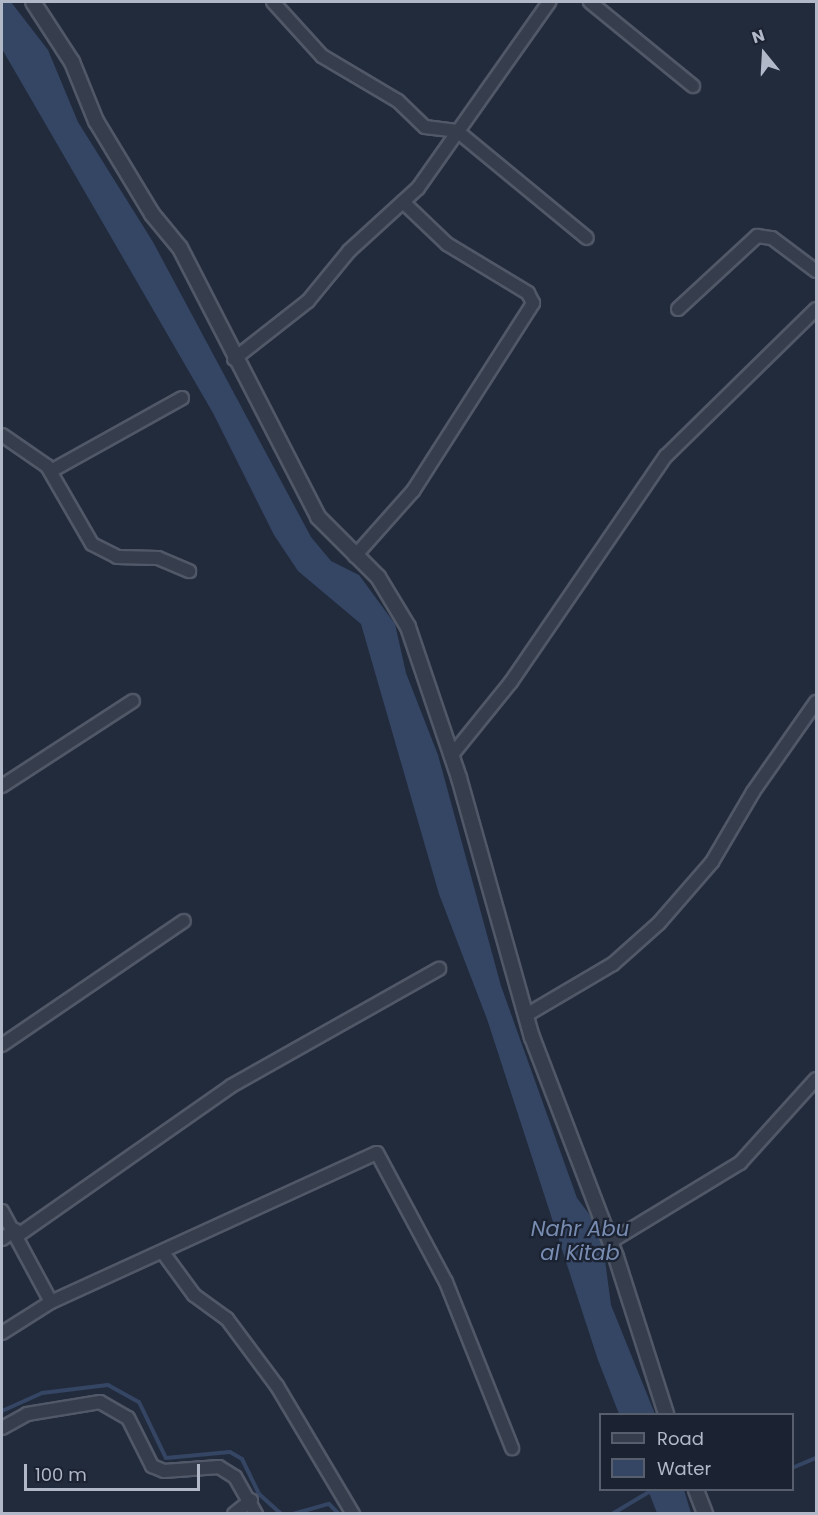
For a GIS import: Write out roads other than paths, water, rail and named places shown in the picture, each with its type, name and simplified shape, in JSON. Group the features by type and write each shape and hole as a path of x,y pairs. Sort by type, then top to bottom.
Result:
{"street":[{"path":"33,2 72,62 96,121 152,214 180,248 234,359 318,518 390,593 408,627 451,756 528,1014 532,1037 610,1242 666,1413"},
{"path":"273,2 322,56 398,101 425,127 457,130 587,238"},
{"path":"234,359 308,301 349,251 404,202 549,2"},
{"path":"590,2 693,86"},
{"path":"355,556 413,491 533,303 528,293 447,244 404,202"},
{"path":"678,309 757,236 772,238 816,271"},
{"path":"451,756 511,682 666,456 816,309"},
{"path":"51,471 182,398"},
{"path":"2,435 32,452 51,471 79,529 100,550 117,557 158,558 189,571"},
{"path":"2,786 133,701"},
{"path":"528,1014 613,964 659,923 712,862 816,702"},
{"path":"2,1045 184,921"},
{"path":"2,1239 16,1233 231,1086 439,969"},
{"path":"610,1242 740,1163 816,1079"},
{"path":"2,1333 51,1302 164,1254 377,1153 446,1282 512,1448"},
{"path":"2,1211 16,1233 51,1302"},
{"path":"164,1254 194,1295 227,1319 278,1386 353,1514"},
{"path":"2,1428 27,1414 100,1402 128,1418 152,1466 164,1472 219,1467 235,1478 250,1500 256,1514"},
{"path":"696,1491 705,1514"},
{"path":"234,1514 250,1500"}],"water":[{"name":"Nahr Abu al Kitab","path":"2,2 11,2 48,50 78,122 153,242 311,537 331,561 359,575 395,624 406,673 438,755 501,986 577,1198 601,1230 611,1305 655,1413 619,1413 598,1360 487,1019 439,894 361,624 298,571 274,535 213,413 2,49"},
{"path":"648,1491 684,1491 691,1513 657,1513"}],"waterway":[{"path":"2,1411 42,1393 108,1385 139,1402 166,1458 230,1452 242,1459 259,1494 281,1514"},
{"path":"794,1467 816,1458"},
{"path":"612,1514 649,1492"},
{"path":"293,1514 329,1504 339,1514"}]}
